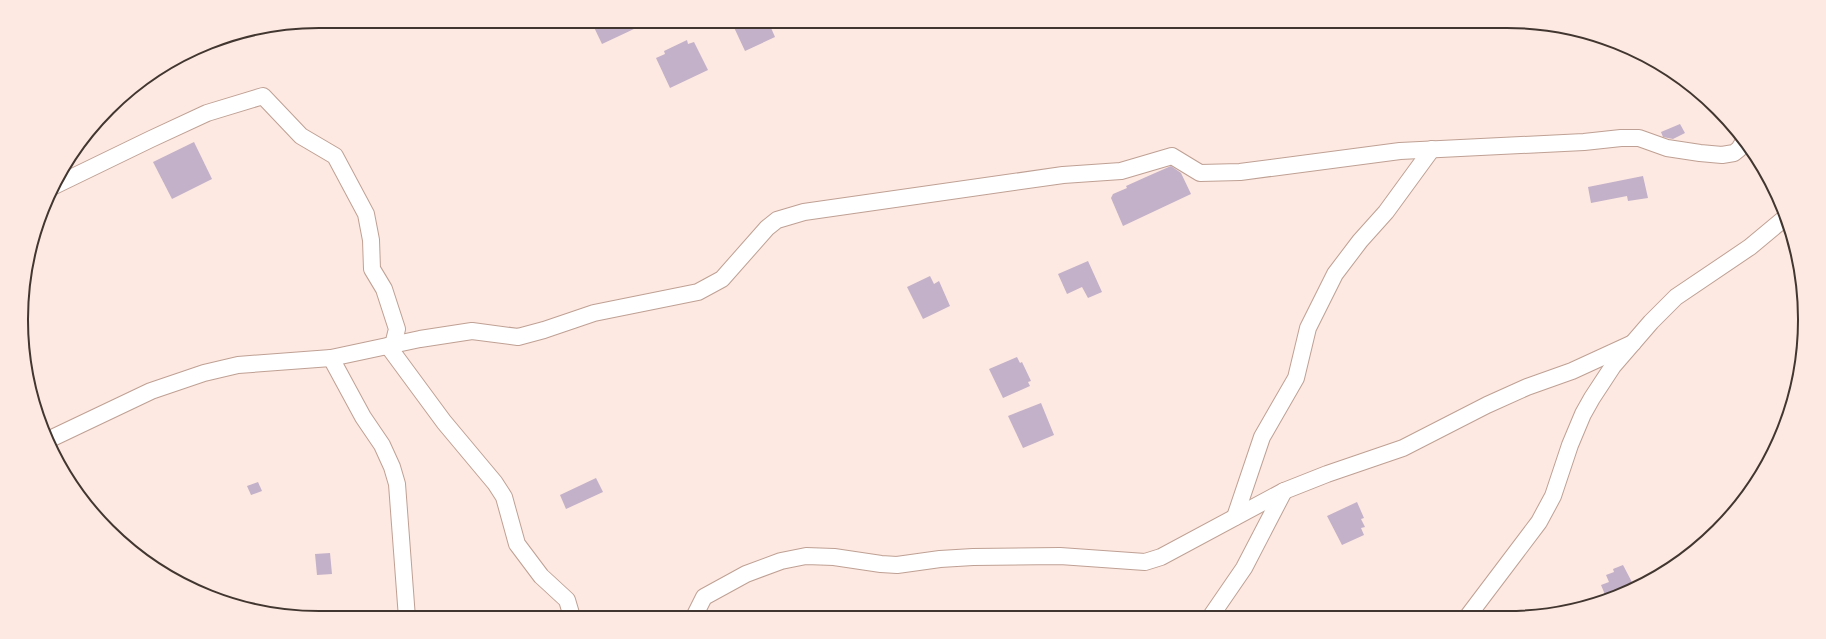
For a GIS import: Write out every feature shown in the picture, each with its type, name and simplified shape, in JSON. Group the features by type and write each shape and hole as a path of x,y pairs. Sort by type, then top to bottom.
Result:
{"street":[{"path":"63,182 151,138 207,113 263,96 301,136 335,156 366,214 372,240 372,269 384,288 397,329 391,345"},
{"path":"53,438 151,392 204,373 238,365 331,358 391,345 472,331 518,337 594,314 698,292 722,279 777,220 804,212 1041,178 1121,171 1172,156 1200,173 1240,172 1400,151 1584,142 1621,138 1639,138 1668,148 1722,155 1734,153 1741,146"},
{"path":"1235,517 1262,437 1296,378 1308,328 1335,274 1360,241 1390,207 1432,149"},
{"path":"1472,611 1539,522 1553,496 1570,445 1592,398 1613,366 1651,322 1676,297 1750,247 1781,221"},
{"path":"697,611 704,597 746,574 781,561 806,556 834,557 897,565 940,559 1060,556 1146,562 1161,557 1284,491 1327,474 1403,448 1487,405 1527,387 1572,371 1633,343"},
{"path":"391,345 444,422 501,492 504,497 517,544 541,576 567,600 570,611"},
{"path":"331,358 363,417 382,445 392,467 397,484 406,611"},
{"path":"1214,611 1244,568 1284,491"}],"building":[{"path":"594,28 636,28 602,44"},
{"path":"734,28 771,28 775,37 745,51"},
{"path":"687,40 688,44 694,42 708,70 670,88 656,58 665,54 664,51"},
{"path":"1680,124 1685,133 1673,139 1663,137 1661,132"},
{"path":"194,142 212,179 172,199 153,162"},
{"path":"1171,166 1181,173 1191,194 1123,226 1111,198 1113,194 1127,188 1126,186"},
{"path":"1643,176 1648,198 1628,201 1627,196 1591,203 1588,187"},
{"path":"1088,261 1102,292 1088,298 1082,287 1067,294 1058,274"},
{"path":"930,276 934,284 939,281 950,306 923,319 907,287"},
{"path":"1017,357 1020,363 1022,362 1031,381 1028,382 1030,386 1003,398 989,369"},
{"path":"1041,403 1054,435 1023,448 1008,416"},
{"path":"596,478 603,492 566,509 560,495"},
{"path":"258,482 262,491 251,495 247,486"},
{"path":"1357,502 1364,518 1361,519 1365,527 1361,528 1364,535 1342,545 1327,516"},
{"path":"330,553 332,574 317,575 315,554"},
{"path":"1623,565 1632,582 1605,594 1601,585 1609,582 1606,575 1614,572 1613,569"}]}
